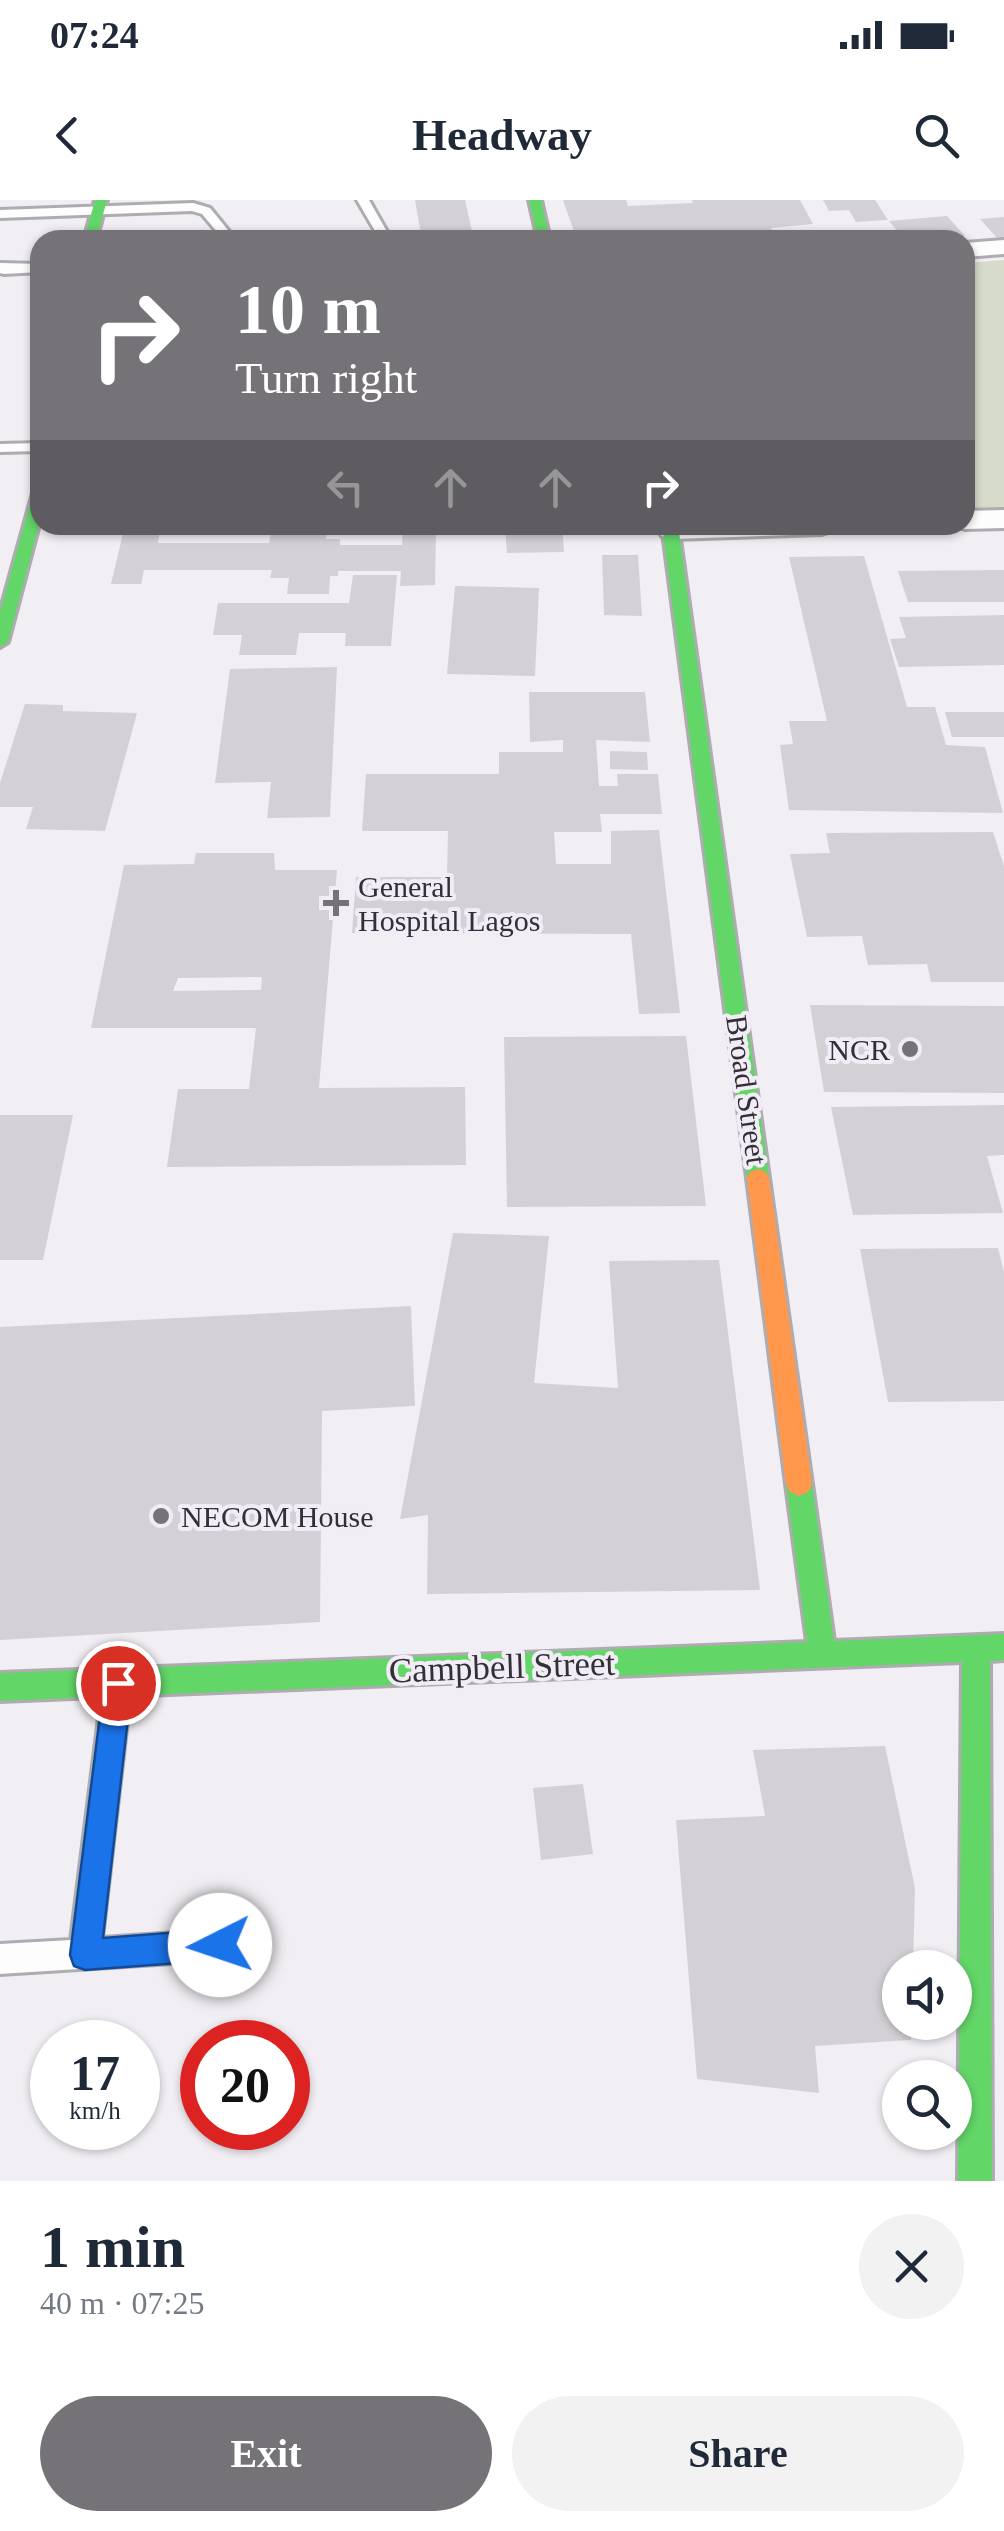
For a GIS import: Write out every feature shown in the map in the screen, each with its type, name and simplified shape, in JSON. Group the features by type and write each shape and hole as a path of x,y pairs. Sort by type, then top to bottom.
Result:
{"main road":[{"path":"535,200 542,230"},
{"path":"93,230 100,205"},
{"path":"0,642 30,530"},
{"name":"Broad Street","path":"672,535 822,1655"},
{"name":"Campbell Street","path":"0,1687 1004,1647"},
{"path":"975,2181 976,1648"}],"street":[{"path":"975,249 1004,246"},
{"path":"975,520 1004,519"}],"lane":[{"path":"363,200 380,230"},
{"path":"0,214 100,205 201,208 221,230"},
{"path":"1,271 30,269"},
{"path":"0,448 30,447"},
{"path":"85,1955 118,1683"},
{"path":"0,1959 220,1945"}],"green space":[{"path":"1004,260 1004,516 975,517 975,262"}],"building":[{"path":"415,200 465,200 472,230 420,230"},
{"path":"563,200 626,200 628,206 693,203 692,200 800,200 813,224 772,230 574,230"},
{"path":"823,200 875,200 888,220 856,222 849,210 829,211"},
{"path":"947,216 960,230 897,230 889,221"},
{"path":"1004,217 1004,238 997,238 980,219"},
{"path":"123,535 159,535 158,543 269,543 270,535 327,535 326,539 340,539 340,545 402,545 403,535 436,535 435,585 400,586 401,571 338,571 338,576 330,576 329,594 287,594 289,578 270,578 272,570 144,570 141,584 111,584"},
{"path":"506,535 563,535 564,552 507,553"},
{"path":"602,555 638,555 642,616 604,615"},
{"path":"864,556 907,707 935,707 946,745 985,747 1003,813 789,810 780,745 793,744 789,721 827,721 789,557"},
{"path":"1004,570 1004,602 908,602 898,571"},
{"path":"353,575 397,575 391,646 345,646 346,633 299,633 296,655 239,655 242,635 213,635 218,603 349,603"},
{"path":"455,586 539,588 535,676 447,674"},
{"path":"1004,615 1004,665 899,667 890,639 906,638 899,617"},
{"path":"337,667 330,817 267,818 271,782 215,783 230,669"},
{"path":"529,692 645,692 650,742 596,740 599,786 618,786 617,774 658,774 662,814 600,814 602,832 554,832 556,864 611,864 611,831 659,830 680,1013 639,1014 631,934 352,933 356,877 447,877 448,831 362,831 366,774 499,774 499,752 563,752 563,740 530,742"},
{"path":"25,704 63,705 63,711 137,713 105,831 26,829 33,807 0,807 0,783"},
{"path":"945,712 1004,712 1004,737 952,737"},
{"path":"610,751 647,752 648,770 610,769"},
{"path":"993,832 1004,866 1004,982 931,982 927,964 868,965 862,936 807,937 790,854 830,853 826,833"},
{"path":"196,853 274,853 275,870 337,870 319,1088 465,1087 466,1165 167,1167 178,1089 249,1089 256,1028 91,1028 124,865 194,864","holes":["262,977 261,990 173,991 178,978"]},
{"name":"NCR","path":"810,1005 1004,1006 1004,1093 824,1092"},
{"path":"686,1036 706,1206 507,1207 504,1037"},
{"path":"1004,1105 1004,1155 987,1156 1003,1213 853,1215 831,1107"},
{"path":"0,1115 73,1115 43,1260 0,1260"},
{"path":"453,1233 549,1236 534,1383 618,1388 609,1261 719,1260 760,1590 427,1594 428,1515 400,1519"},
{"path":"998,1248 1004,1272 1004,1401 888,1402 860,1249"},
{"name":"NECOM House","path":"411,1306 415,1406 322,1411 320,1622 0,1640 0,1327"},
{"path":"885,1746 915,1888 913,1950 882,1950 882,2040 911,2040 815,2046 819,2093 697,2079 676,1820 765,1816 753,1750"},
{"path":"583,1784 593,1854 541,1860 533,1788"}],"traffic: fast":[{"path":"93,230 101,200"},
{"path":"535,200 542,230"},
{"path":"0,642 30,530"},
{"path":"671,535 758,1178"},
{"path":"799,1484 822,1655 1004,1647"},
{"path":"975,2181 976,1648"},
{"path":"0,1687 822,1655"}],"traffic: slow":[{"path":"758,1178 799,1484"}],"place":[{"name":"General Hospital Lagos","path":"336,903"},
{"name":"NCR","path":"910,1049"},
{"name":"NECOM House","path":"161,1516"}],"route":[{"path":"118,1683 85,1955 220,1945"}]}
